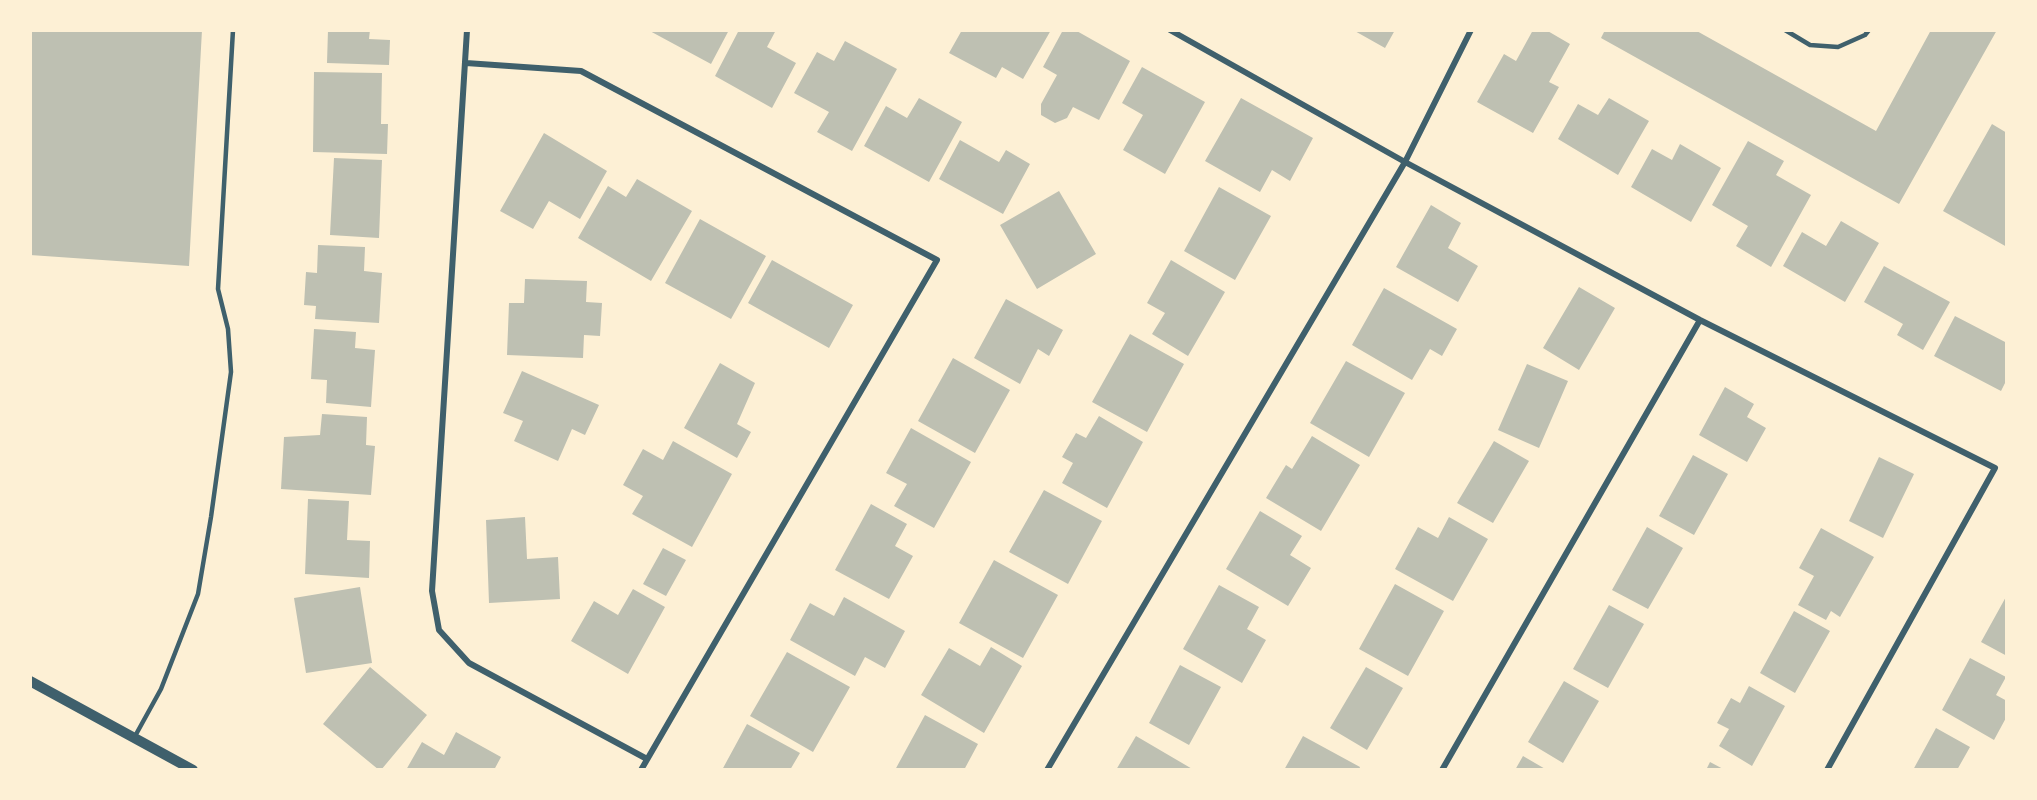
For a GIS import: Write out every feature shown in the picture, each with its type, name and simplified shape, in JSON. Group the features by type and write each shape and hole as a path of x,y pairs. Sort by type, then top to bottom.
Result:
{"street":[{"path":"467,30 432,591 438,630 469,663 648,759"},
{"path":"1170,30 1405,162 1700,320 1995,468 1827,770"},
{"path":"1047,770 1405,162 1471,30"},
{"path":"466,63 581,71 938,261 641,770"},
{"path":"1442,770 1700,320"},
{"path":"30,681 193,770"}],"lane":[{"path":"134,738 161,689 198,594 211,517 231,372 228,329 218,289 233,30"},
{"path":"1785,30 1810,45 1838,47 1865,35 1869,30"}],"building":[{"path":"30,30 202,30 189,266 30,255"},
{"path":"328,30 370,30 369,39 390,40 389,65 327,63"},
{"path":"648,30 729,30 711,64"},
{"path":"739,30 776,30 767,47 796,63 772,108 715,76"},
{"path":"962,30 1051,30 1023,79 1002,67 996,78 949,53"},
{"path":"1063,30 1075,30 1130,61 1099,120 1073,107 1067,118 1055,123 1041,115 1041,104 1057,75 1043,67"},
{"path":"1353,30 1395,30 1385,48"},
{"path":"1533,30 1546,30 1570,44 1549,82 1559,87 1533,133 1477,102 1504,54 1516,61"},
{"path":"1605,30 1695,30 1876,131 1931,30 1997,30 1899,204 1601,38"},
{"path":"845,41 897,69 852,151 817,132 829,112 794,93 817,52 834,61"},
{"path":"1142,67 1205,102 1165,174 1123,150 1143,115 1122,103"},
{"path":"314,72 382,73 381,124 388,124 387,154 313,152"},
{"path":"919,98 962,122 929,182 864,146 886,106 907,118"},
{"path":"1241,98 1313,138 1290,181 1272,170 1260,192 1205,161"},
{"path":"1609,98 1649,121 1618,175 1558,139 1578,104 1598,115"},
{"path":"1992,124 2007,133 2007,247 1943,211"},
{"path":"544,133 607,171 580,219 549,201 533,229 500,211"},
{"path":"960,140 999,162 1006,150 1030,164 1003,214 939,179"},
{"path":"1748,141 1784,161 1776,175 1811,195 1771,267 1736,246 1748,226 1712,205"},
{"path":"1680,144 1721,168 1691,222 1631,187 1652,149 1672,160"},
{"path":"334,158 382,160 379,238 330,235"},
{"path":"637,179 692,211 651,281 578,238 608,186 626,197"},
{"path":"1219,187 1271,216 1235,280 1184,251"},
{"path":"1059,191 1096,254 1037,289 1000,225"},
{"path":"1431,205 1461,223 1448,248 1478,266 1458,302 1396,267"},
{"path":"700,219 766,256 731,319 665,283"},
{"path":"1841,221 1879,243 1845,302 1783,266 1802,232 1826,246"},
{"path":"318,245 365,247 364,271 382,273 379,323 315,319 316,306 304,305 306,272 317,273"},
{"path":"772,260 853,305 829,348 748,303"},
{"path":"1171,260 1225,292 1188,356 1152,334 1165,313 1147,303"},
{"path":"1884,266 1950,302 1923,350 1897,335 1903,324 1864,302"},
{"path":"525,279 587,281 586,302 602,303 600,336 584,335 583,358 507,355 509,303 524,303"},
{"path":"1579,287 1615,308 1579,370 1543,348"},
{"path":"1384,288 1457,329 1442,356 1430,349 1412,380 1352,345"},
{"path":"1006,299 1063,330 1049,356 1038,349 1020,384 974,358"},
{"path":"1955,316 2007,343 2007,379 2001,391 1934,356"},
{"path":"314,329 356,332 355,348 375,350 371,407 326,403 327,380 311,379"},
{"path":"1130,334 1184,364 1147,432 1092,402"},
{"path":"953,358 1010,390 975,453 918,421"},
{"path":"1346,361 1405,393 1369,457 1310,423"},
{"path":"720,363 755,383 737,424 751,432 737,458 684,428"},
{"path":"1527,364 1568,381 1539,448 1498,430"},
{"path":"522,371 599,405 585,435 572,429 558,461 514,441 523,421 503,413"},
{"path":"1725,387 1754,404 1747,417 1766,428 1747,462 1699,435"},
{"path":"322,414 367,417 366,445 375,446 371,495 281,489 284,437 320,435"},
{"path":"1099,416 1143,442 1107,508 1062,483 1073,463 1062,457 1076,433 1086,438"},
{"path":"911,428 971,462 934,528 894,506 907,484 886,473"},
{"path":"1312,436 1360,465 1321,531 1266,498 1286,465 1292,469"},
{"path":"673,441 732,474 692,547 632,514 643,496 623,485 643,449 663,460"},
{"path":"1494,441 1529,461 1493,523 1457,503"},
{"path":"1693,455 1728,474 1694,535 1659,516"},
{"path":"1879,457 1914,474 1883,538 1849,521"},
{"path":"1044,490 1102,521 1068,584 1009,552"},
{"path":"308,499 349,501 347,540 370,541 369,578 305,574"},
{"path":"871,504 907,524 895,546 913,556 889,599 835,570"},
{"path":"1260,511 1302,536 1290,555 1311,568 1288,606 1226,569"},
{"path":"525,517 527,559 558,557 560,599 489,603 486,520"},
{"path":"1449,517 1488,539 1453,601 1395,569 1418,527 1438,538"},
{"path":"1647,527 1683,548 1648,609 1612,590"},
{"path":"1821,528 1874,557 1840,617 1831,611 1826,620 1798,605 1814,576 1799,568"},
{"path":"663,548 686,560 666,596 643,584"},
{"path":"994,560 1058,595 1023,658 959,623"},
{"path":"1395,584 1444,611 1408,676 1359,649"},
{"path":"1219,585 1259,607 1247,629 1266,640 1242,683 1183,649"},
{"path":"360,587 372,663 306,673 294,598"},
{"path":"633,589 665,607 628,674 571,641 594,601 618,615"},
{"path":"2007,595 2007,656 1981,642"},
{"path":"844,597 905,631 885,668 865,657 855,676 790,640 810,603 834,616"},
{"path":"1609,605 1644,624 1608,688 1573,669"},
{"path":"1794,611 1830,631 1795,693 1760,673"},
{"path":"991,647 1022,666 984,733 921,695 949,648 980,666"},
{"path":"787,652 850,687 813,752 750,716"},
{"path":"1970,658 2006,677 1996,695 2007,701 2007,716 1994,740 1942,710"},
{"path":"1180,665 1221,687 1189,745 1149,723"},
{"path":"370,667 427,715 381,770 323,724"},
{"path":"1366,667 1403,688 1367,750 1330,728"},
{"path":"1564,681 1599,701 1563,763 1528,742"},
{"path":"1749,686 1785,706 1752,766 1719,746 1729,729 1717,723 1731,698 1740,703"},
{"path":"925,715 978,744 964,770 895,770"},
{"path":"747,724 800,753 790,770 722,770"},
{"path":"1936,728 1970,747 1957,770 1913,770"},
{"path":"456,732 501,757 494,770 406,770 422,742 444,755"},
{"path":"1136,736 1194,770 1116,770"},
{"path":"1303,736 1360,767 1359,770 1284,770"},
{"path":"1523,756 1547,770 1515,770"},
{"path":"1710,762 1725,770 1706,770"}]}
